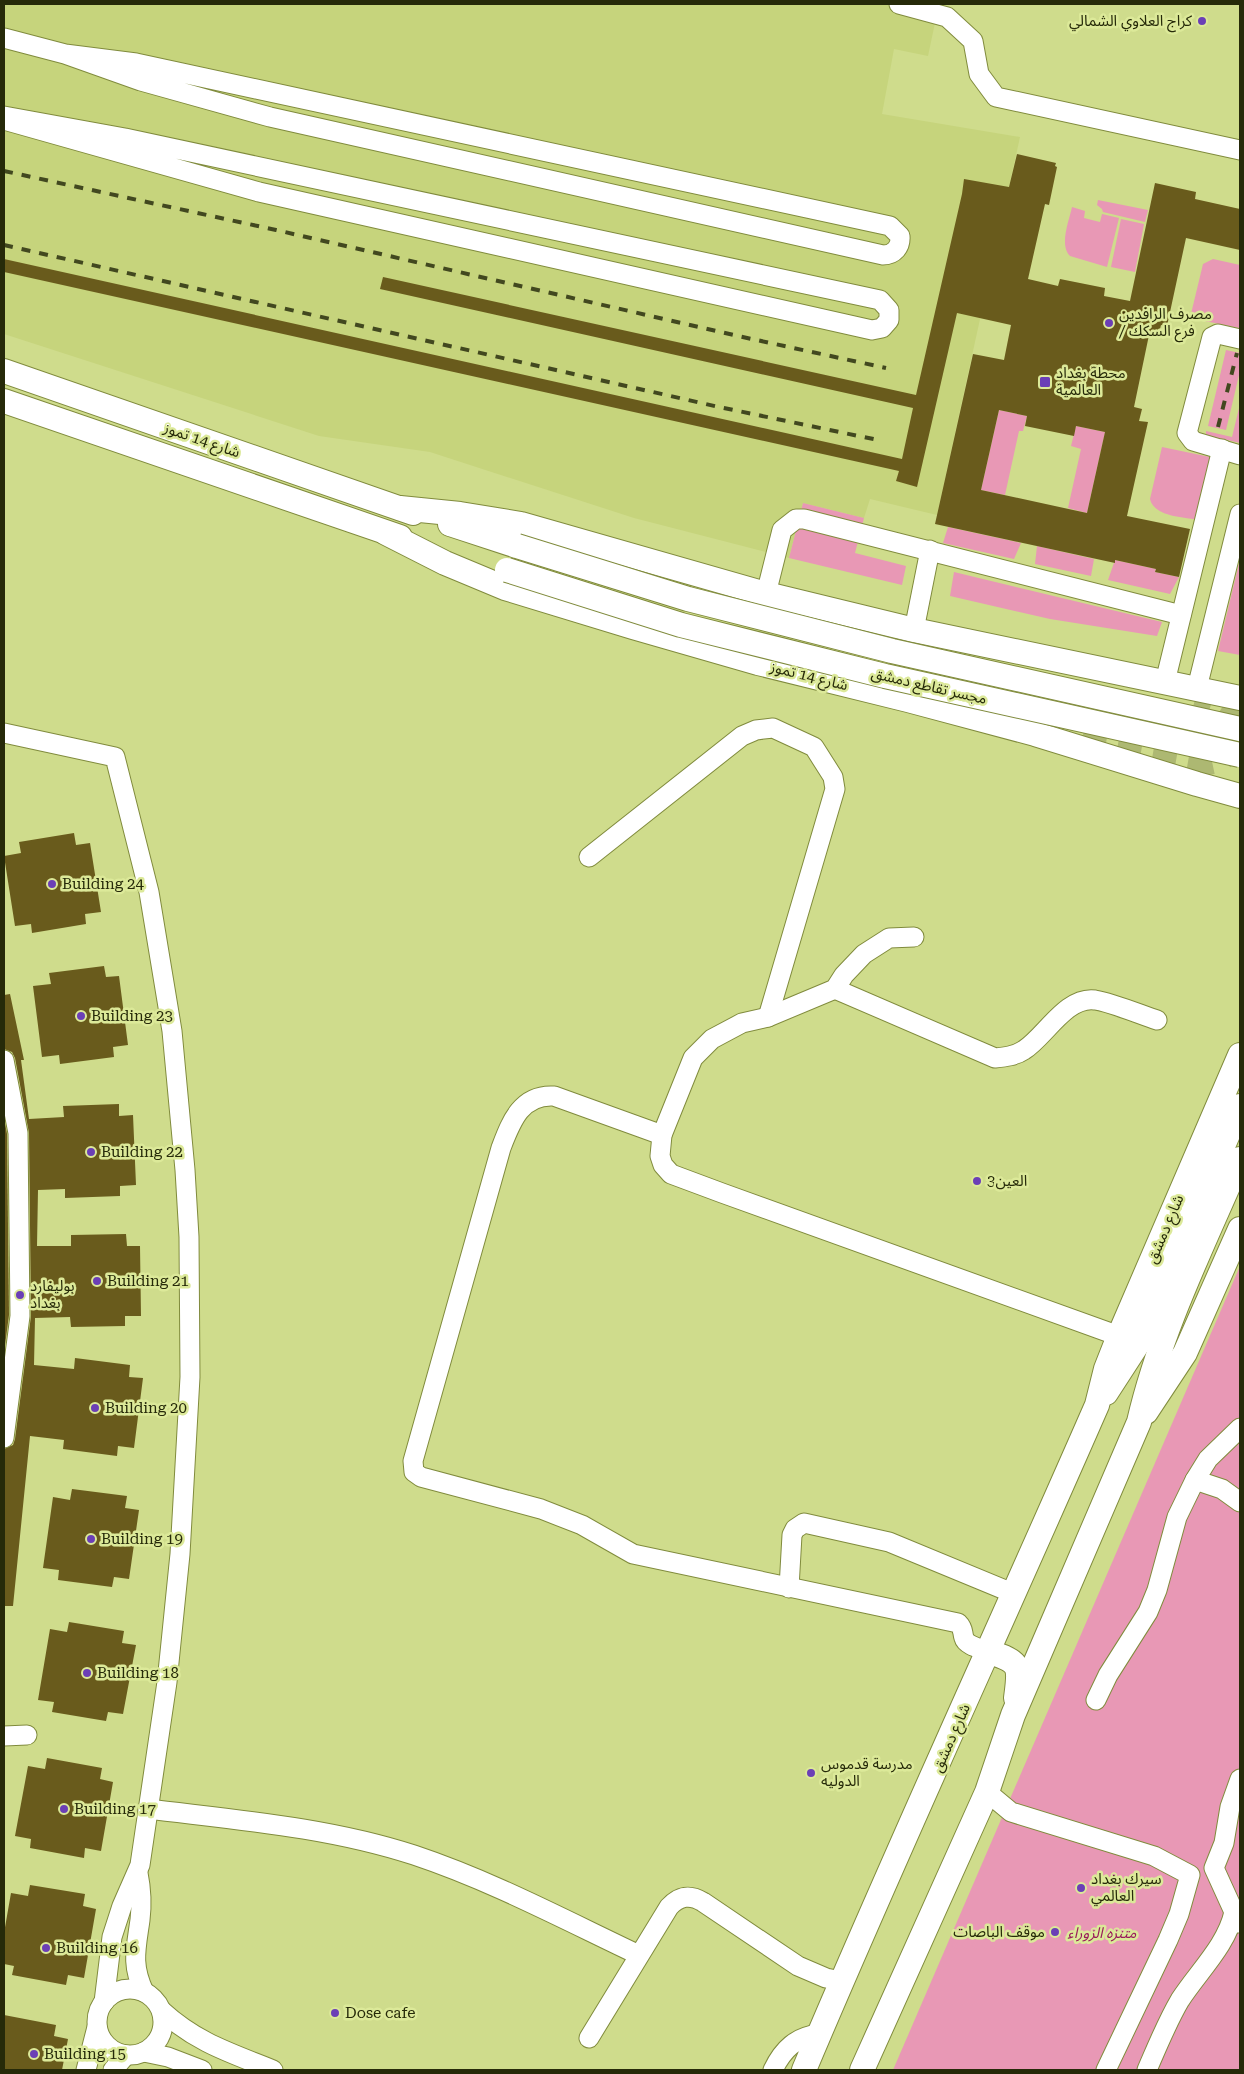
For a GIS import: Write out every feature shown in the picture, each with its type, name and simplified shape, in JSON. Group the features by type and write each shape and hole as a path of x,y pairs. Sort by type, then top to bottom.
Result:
{"main road":[{"name":"شارع 14 تموز","path":"4,371 400,508 517,546"},
{"name":"شارع 14 تموز","path":"4,400 386,532 506,570"},
{"name":"شارع 14 تموز","path":"400,508 460,514 521,524 766,594 914,630 1240,698"},
{"name":"شارع 14 تموز","path":"386,532 445,563 505,588 633,628 758,663 1035,734 1240,796"},
{"name":"مجسر تقاطع دمشق","path":"517,546 688,599 892,651 1240,729"},
{"name":"مجسر تقاطع دمشق","path":"506,570 681,625 885,676 1240,755"},
{"name":"شارع دمشق","path":"804,2070 841,1981 1015,1594 1097,1405 1106,1369 1119,1336 1240,1055"},
{"name":"شارع دمشق","path":"1097,1405 1142,1339 1240,1106"},
{"path":"862,2070 987,1792 1013,1715 1139,1422 1147,1384 1160,1347 1240,1160"},
{"path":"1139,1422 1163,1389 1185,1353 1240,1229"},
{"path":"989,1652 1010,1659 1017,1668 1019,1674 1013,1715"}],"street":[{"path":"899,4 946,17 973,41 979,74 996,96 1240,150"},
{"path":"4,38 65,54 141,81 279,119 883,255 893,253 899,245 900,236 890,226 136,63 65,54"},
{"path":"4,116 125,138 880,300 889,310 889,320 882,328 872,330 259,192 4,120"},
{"path":"1240,339 1218,334 1212,337 1188,430 1188,436 1193,441 1240,454"},
{"path":"1165,682 1222,449"},
{"path":"1197,688 1240,514"},
{"path":"766,594 782,530 796,519 804,519 1181,615"},
{"path":"914,630 930,550"},
{"path":"588,857 742,736 756,730 773,728 814,747 833,777 835,789 768,1017"},
{"path":"4,733 115,756 149,892 172,1031 185,1170 189,1237 190,1377 177,1596 167,1682 138,1873 141,1899 134,1960 144,1992 158,2003 162,2011 182,2028 208,2044 262,2068"},
{"path":"914,937 889,938 864,954 844,975 835,989 768,1017 742,1024 712,1039 693,1058 662,1135 660,1156 663,1165 671,1174 1119,1336"},
{"path":"835,989 995,1058 1007,1057 1023,1051 1032,1045 1053,1021 1076,1004 1093,1000 1157,1020"},
{"path":"4,1060 18,1133 20,1316 4,1438"},
{"path":"662,1135 554,1096 536,1097 518,1112 501,1148 413,1460 413,1468 421,1477 562,1516 632,1554 958,1624 963,1630 967,1643 989,1652"},
{"path":"1096,1700 1108,1675 1148,1612 1157,1590 1176,1517 1195,1480 1208,1459 1240,1428"},
{"path":"1195,1480 1222,1489 1240,1502"},
{"path":"789,1588 792,1535 795,1529 804,1523 889,1542 1015,1594"},
{"path":"4,1736 27,1735"},
{"path":"1147,2070 1180,2000 1237,1918 1214,1868 1224,1843 1230,1807 1240,1779"},
{"path":"987,1792 1011,1812 1154,1856 1190,1874 1214,1868"},
{"path":"148,1809 302,1828 339,1835 413,1855 484,1881 639,1956"},
{"path":"138,1873 129,1889 116,1921 108,1962 104,2002 98,2018 100,2035 110,2049 135,2054 168,2057 202,2070"},
{"path":"1106,2070 1168,1940 1179,1914 1190,1874"},
{"path":"588,2038 669,1907 679,1899 691,1897 703,1902 798,1966 826,1978 841,1981"},
{"path":"104,2002 118,1992 127,1990 144,1992"},
{"path":"113,2070 135,2054 155,2044 163,2028 162,2011"},
{"path":"86,2070 98,2027"},
{"path":"773,2070 779,2057 792,2043 801,2038 819,2034"}],"shaded area":[{"path":"4,4 939,4 928,56 894,49 882,114 1020,137 937,515 870,499 864,518 803,503 789,558 634,518 430,452 319,436 4,334"}],"green space":[{"path":"1098,200 1148,210 1145,222 1103,212 1097,205"},
{"path":"1072,207 1085,211 1084,218 1100,222 1102,214 1119,218 1107,267 1070,256 1067,251 1065,239"},
{"path":"1121,219 1144,224 1135,272 1111,267"},
{"path":"1213,259 1240,265 1239,328 1190,318 1203,264"},
{"path":"1226,350 1240,353 1240,371 1226,430 1208,426"},
{"path":"1240,404 1240,443 1206,435 1206,431 1232,437"},
{"path":"999,410 1027,416 1023,431 1019,431 1005,495 981,490"},
{"path":"1076,426 1105,432 1087,513 1068,508 1081,449 1071,446"},
{"path":"1162,447 1210,457 1213,462 1199,520 1163,513 1153,505 1150,499"},
{"path":"803,503 864,518 855,553 906,566 902,585 789,558"},
{"path":"948,527 1021,543 1014,559 943,543"},
{"path":"1037,546 1094,559 1091,576 1035,564"},
{"path":"1240,559 1240,655 1218,651"},
{"path":"1115,560 1156,569 1155,572 1179,577 1170,594 1108,580"},
{"path":"954,572 1162,622 1157,636 1050,619 950,596"},
{"name":"متنزه الزوراء","path":"1240,1266 1240,2070 893,2070"}],"building":[{"name":"محطة بغداد العالمية","path":"1017,154 1056,163 1055,166 1057,167 1049,205 1045,204 1028,279 1058,286 1060,279 1105,288 1104,296 1130,301 1155,183 1196,192 1195,199 1240,209 1240,250 1186,238 1167,326 1161,325 1158,337 1149,335 1134,407 1142,409 1139,421 1148,422 1127,516 1190,529 1179,577 1155,572 1156,569 1115,560 1115,563 935,524 973,354 1004,360 1011,325 957,313 917,487 896,481 899,471 4,272 4,259 902,459 913,408 380,289 383,277 916,395 964,179 1009,187","holes":["999,410 1027,416 1025,426 1074,436 1076,426 1105,432 1087,513 981,490"]},
{"name":"Building 24","path":"74,833 76,845 90,843 101,912 85,914 86,924 32,933 31,924 15,926 4,856 21,853 19,842"},
{"name":"Building 23","path":"104,966 106,977 119,976 128,1045 113,1047 114,1057 60,1064 59,1055 42,1057 33,986 51,984 49,973"},
{"path":"10,994 24,1060 21,1060 29,1119 64,1117 63,1106 119,1104 119,1116 133,1115 136,1185 120,1186 120,1196 65,1198 65,1189 38,1190 37,1246 71,1246 71,1235 126,1234 127,1246 140,1246 141,1316 125,1316 125,1326 71,1327 70,1317 35,1318 34,1365 74,1369 75,1358 130,1365 129,1377 143,1378 134,1448 118,1446 117,1456 63,1449 64,1440 30,1436 13,1606 4,1606 4,1449 13,1445 15,1439 31,1316 29,1133 15,1058 12,1052 4,1049 4,995"},
{"path":"4,1118 7,1134 9,1315 4,1353"},
{"name":"Building 19","path":"72,1489 127,1496 125,1508 139,1510 129,1579 114,1577 112,1587 58,1580 59,1570 43,1568 53,1497 70,1500"},
{"name":"Building 18","path":"69,1622 124,1631 122,1643 136,1645 123,1714 108,1712 106,1721 52,1712 54,1702 38,1700 50,1629 67,1632"},
{"name":"Building 17","path":"47,1758 102,1768 100,1779 113,1782 101,1851 85,1848 84,1858 30,1848 31,1839 15,1836 28,1766 45,1769"},
{"name":"Building 16","path":"30,1885 85,1894 83,1906 96,1909 84,1978 68,1975 66,1985 12,1975 14,1966 4,1964 4,1933 11,1893 28,1896"},
{"name":"Building 15","path":"4,2015 56,2025 54,2036 68,2039 62,2070 4,2070"}],"tunnel":[{"path":"1082,741 1207,763 1216,761 1224,757 1234,743 1236,734 1233,717 1228,709 1221,704 1196,696"}],"railway":[{"path":"4,171 276,230 886,368"},
{"path":"4,245 719,407 878,440"},
{"path":"1218,427 1237,353"}],"place":[{"name":"كراج العلاوي الشمالي","path":"1202,21"},
{"name":"مصرف الرافدين / فرع السكك","path":"1109,323"},
{"name":"محطة بغداد العالمية","path":"1045,382"},
{"name":"Building 24","path":"52,884"},
{"name":"Building 23","path":"81,1016"},
{"name":"Building 22","path":"91,1152"},
{"name":"العين3","path":"977,1181"},
{"name":"Building 21","path":"97,1281"},
{"name":"بوليفارد بغداد","path":"20,1295"},
{"name":"Building 20","path":"95,1408"},
{"name":"Building 19","path":"91,1539"},
{"name":"Building 18","path":"87,1673"},
{"name":"مدرسة قدموس الدوليه","path":"811,1773"},
{"name":"Building 17","path":"64,1809"},
{"name":"سيرك بغداد العالمي","path":"1081,1888"},
{"name":"موقف الباصات","path":"1055,1932"},
{"name":"Building 16","path":"46,1948"},
{"name":"Dose cafe","path":"335,2013"},
{"name":"Building 15","path":"34,2054"}]}
